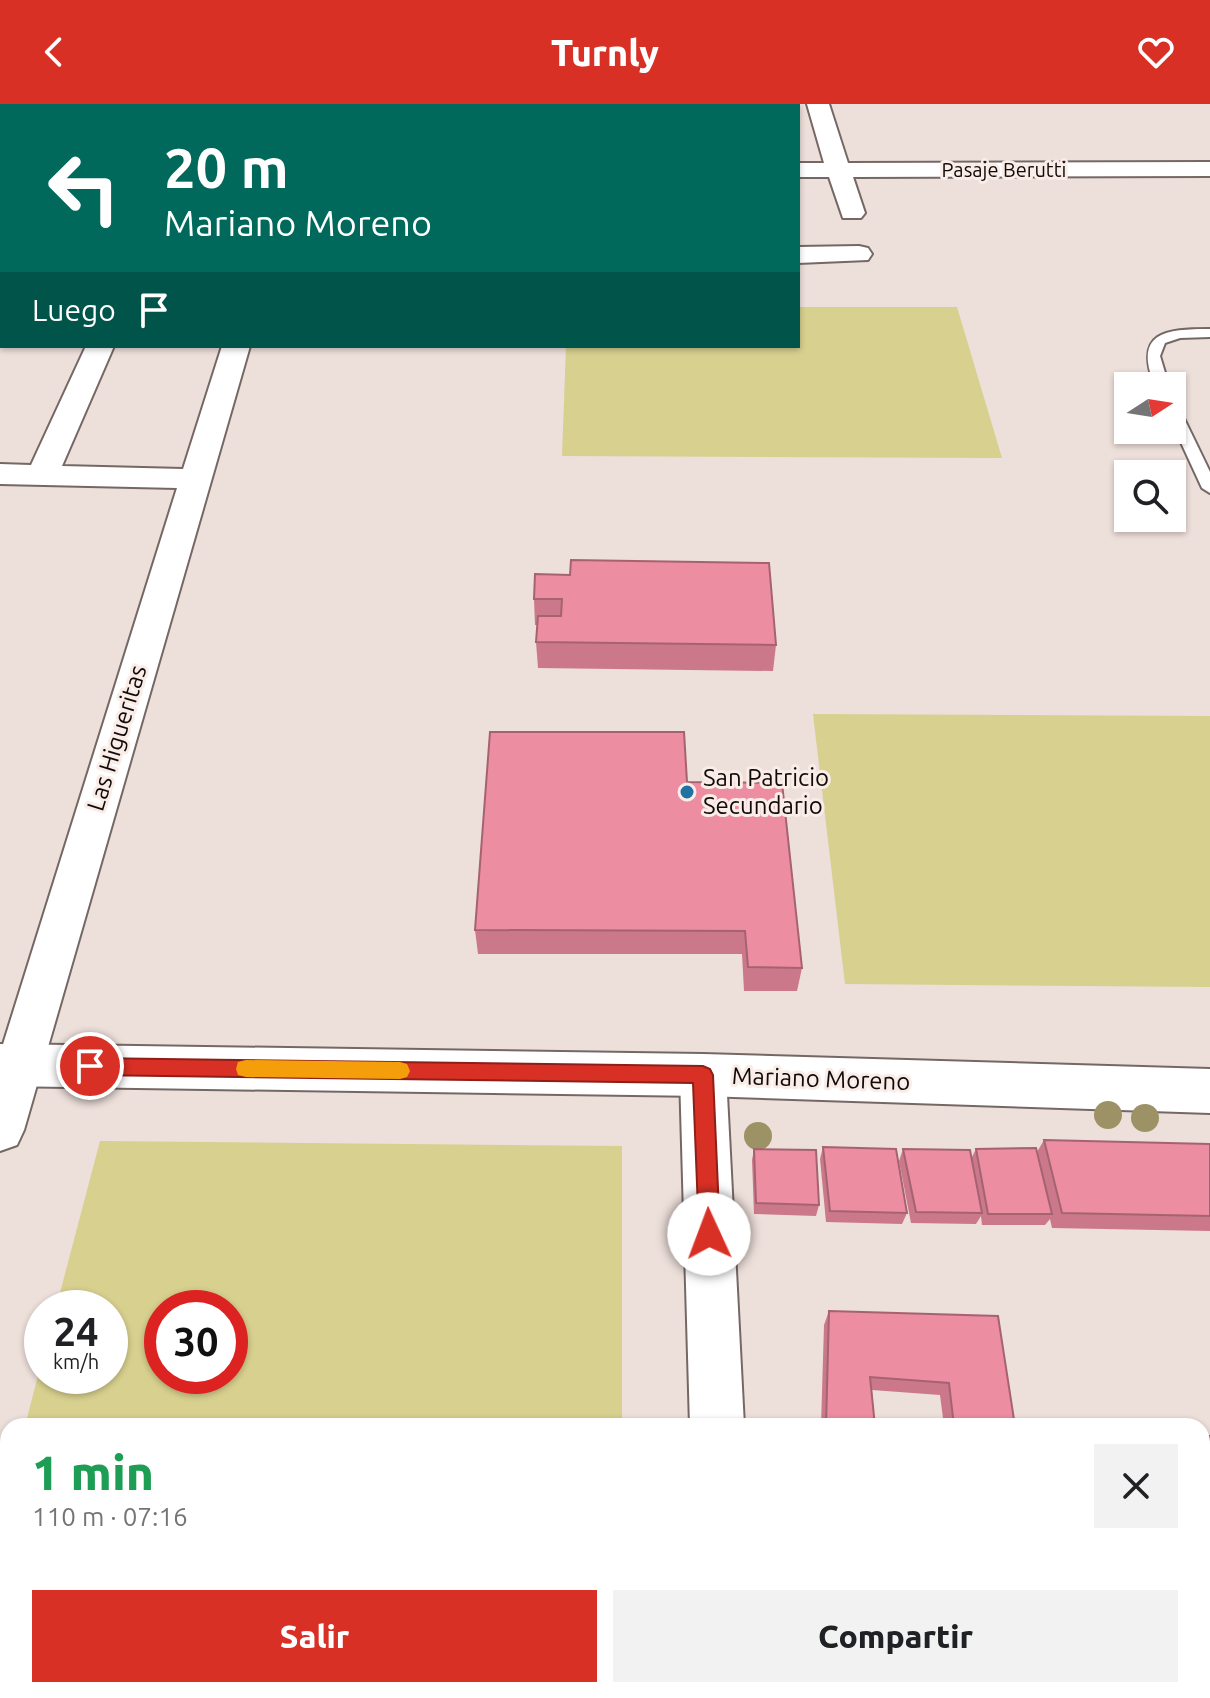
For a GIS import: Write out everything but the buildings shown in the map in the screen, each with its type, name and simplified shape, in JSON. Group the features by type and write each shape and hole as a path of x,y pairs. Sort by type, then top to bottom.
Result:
{"street":[{"path":"818,104 852,213"},
{"name":"Pasaje Berutti","path":"800,170 1210,169"},
{"path":"800,255 859,254"},
{"path":"42,475 99,348"},
{"name":"Las Higueritas","path":"0,1130 10,1066 235,348"},
{"path":"0,474 194,479"},
{"name":"Mariano Moreno","path":"10,1066 703,1075 1210,1091"},
{"path":"703,1075 717,1418"}],"lane":[{"path":"1156,372 1150,358 1153,346 1164,338 1182,333 1210,333"},
{"path":"1186,437 1210,488"}],"shaded area":[{"path":"800,307 957,307 1002,458 562,456 566,348 800,348"},
{"path":"813,714 1210,716 1210,987 845,984"},
{"path":"100,1141 622,1146 622,1418 27,1418 33,1394 128,1394 128,1290 61,1290"}],"slow traffic":[{"path":"246,1069 400,1071"}],"place":[{"name":"San Patricio Secundario","path":"687,792"}],"route":[{"path":"90,1066 703,1075 709,1234"}]}
